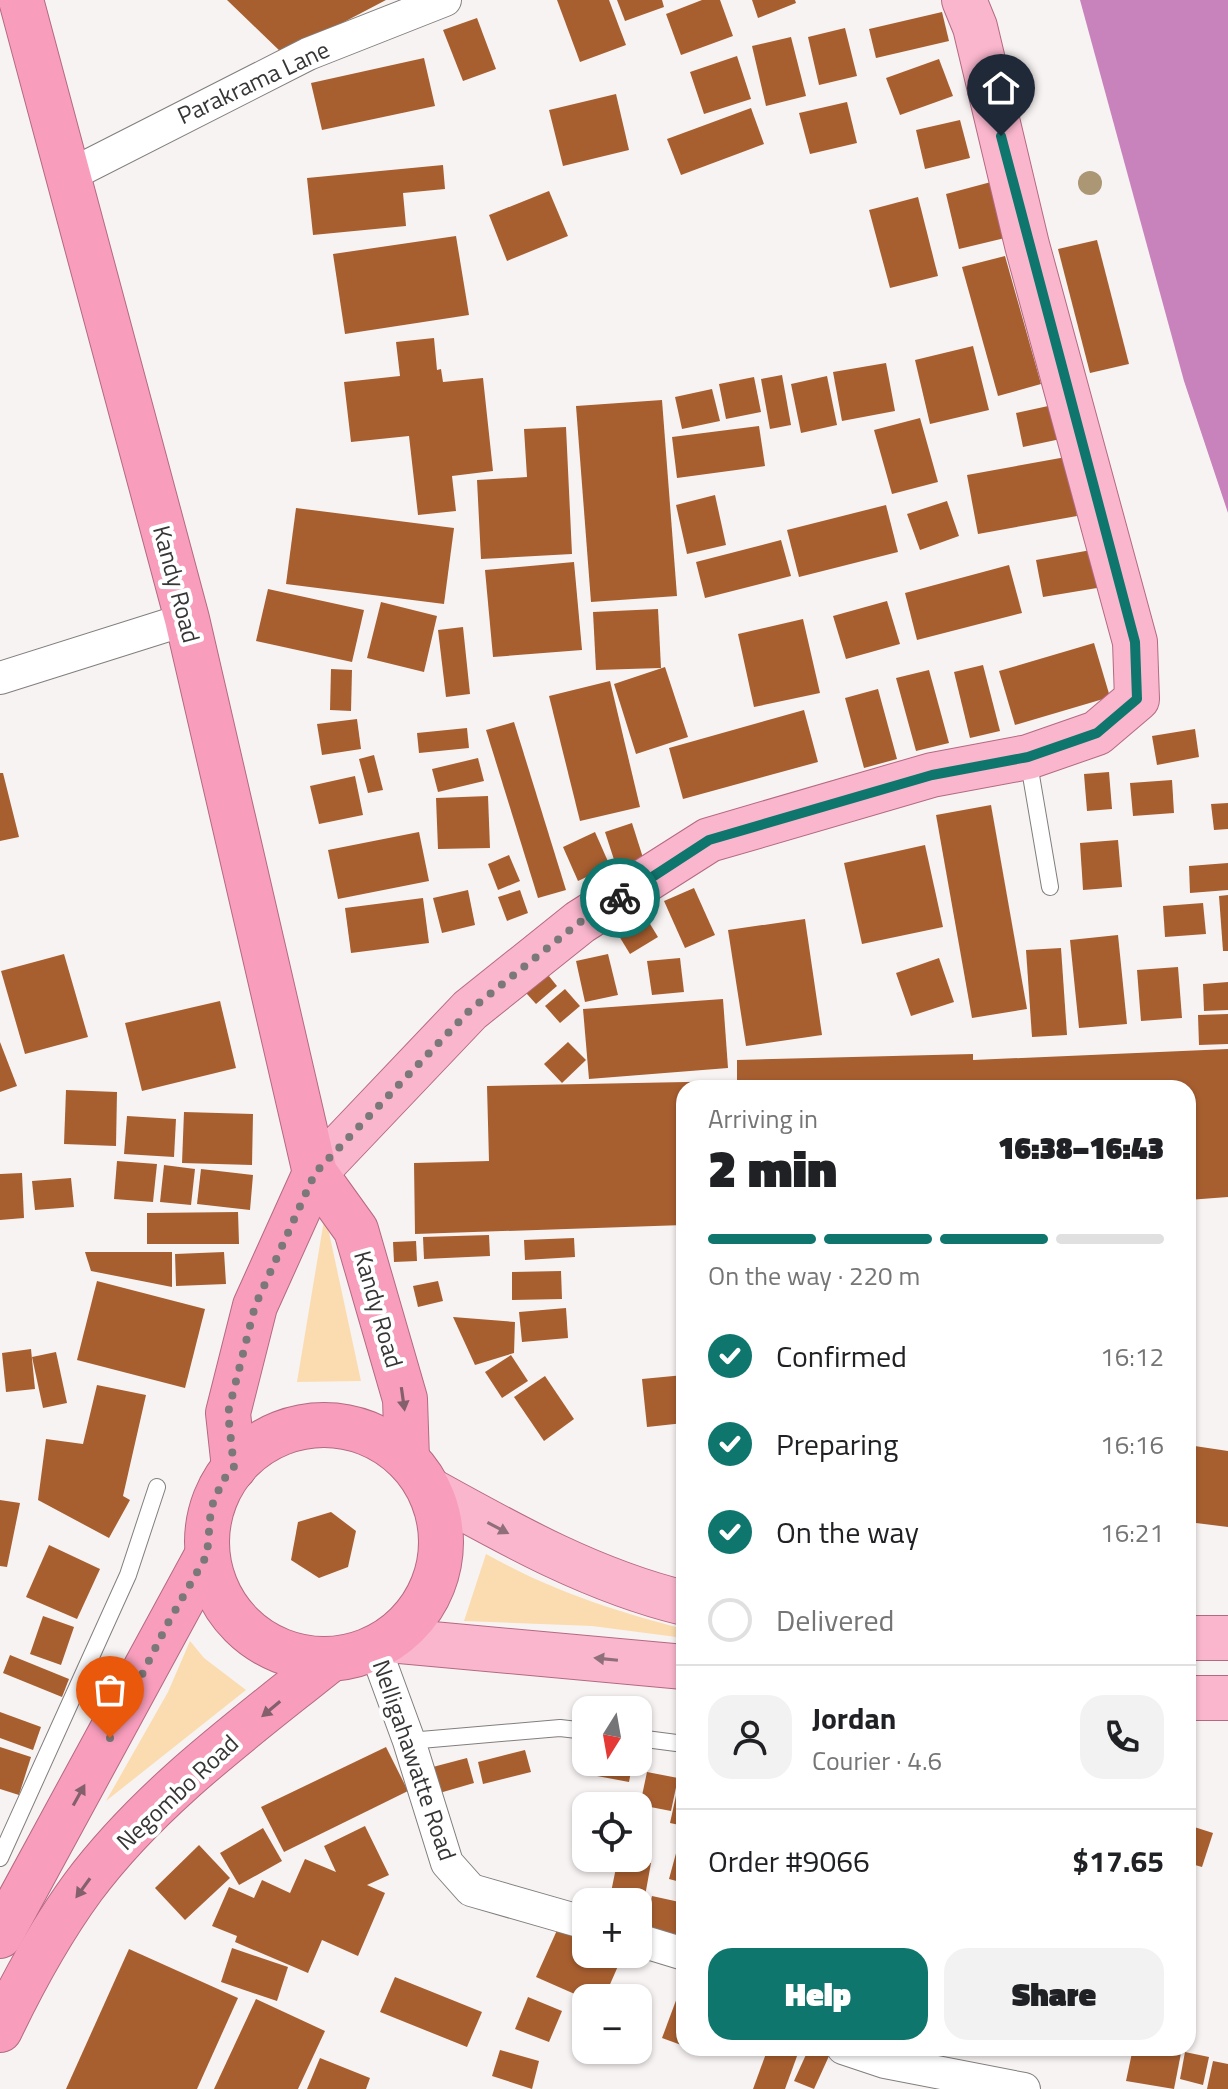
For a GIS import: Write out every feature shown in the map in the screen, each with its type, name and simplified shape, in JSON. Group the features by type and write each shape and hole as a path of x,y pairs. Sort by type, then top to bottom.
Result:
{"highway":[{"name":"Kandy Road","path":"21,0 187,619 245,858 315,1173 356,1230 405,1399 418,1475"},
{"path":"234,1468 228,1413 255,1306 315,1173"},
{"path":"317,1425 356,1429 392,1446 418,1475 438,1506 443,1540 438,1574 425,1605 382,1644 331,1659 278,1650 248,1631 225,1605 210,1573 207,1555 211,1508 223,1480 234,1468 246,1453 279,1434 317,1425"},
{"path":"6,1912 207,1555"},
{"name":"Negombo Road","path":"0,2030 22,1983 55,1930 109,1856 165,1796 331,1659"}],"main road":[{"path":"315,1173 470,1010 580,922 709,840 932,775 1028,757 1097,733 1137,699 1135,642 1027,245 975,27 964,0"},
{"path":"418,1475 544,1551 624,1585 676,1601"},
{"path":"1196,1638 1228,1638"},
{"path":"382,1644 676,1666"},
{"path":"1196,1698 1228,1698"}],"street":[{"name":"Parakrama Lane","path":"68,176 308,54 445,0"},
{"path":"0,678 187,619"},
{"name":"Nelligahawatte Road","path":"382,1644 447,1863 471,1890 572,1919"},
{"path":"652,1944 676,1952"},
{"path":"867,2056 1024,2089"}],"lane":[{"path":"1028,757 1050,887"},
{"path":"0,1858 128,1575 157,1487"},
{"path":"409,1741 572,1729"},
{"path":"652,1740 676,1743"}],"shaded area":[{"path":"1080,0 1228,0 1228,513 1184,381"},
{"path":"325,1214 361,1381 297,1382"},
{"path":"486,1554 582,1598 676,1627 676,1637 592,1626 464,1621"},
{"path":"190,1641 204,1658 246,1690 106,1801 168,1692"}],"building":[{"path":"227,0 386,0 283,54"},
{"path":"557,0 609,0 626,45 580,62"},
{"path":"617,0 662,0 664,7 625,21"},
{"path":"702,0 720,0 733,36 681,55 666,14"},
{"path":"752,0 795,0 796,3 758,18"},
{"path":"942,12 949,41 876,58 869,29"},
{"path":"477,18 496,69 463,81 443,30"},
{"path":"845,28 857,76 819,85 808,37"},
{"path":"791,37 806,96 766,106 752,46"},
{"path":"737,56 751,99 704,114 690,72"},
{"path":"424,58 435,106 322,130 311,83"},
{"path":"939,59 953,96 900,115 886,78"},
{"path":"616,94 629,150 563,166 549,110"},
{"path":"847,102 857,143 810,154 799,113"},
{"path":"751,108 764,144 681,175 667,139"},
{"path":"960,120 970,158 925,169 916,130"},
{"path":"443,165 445,189 403,193 406,226 313,235 307,178"},
{"path":"991,182 1005,238 959,249 946,194"},
{"path":"549,191 568,236 507,261 489,215"},
{"path":"918,197 938,276 890,288 869,210"},
{"path":"456,236 469,315 345,334 333,254"},
{"path":"1097,240 1129,364 1090,373 1058,249"},
{"path":"1005,256 1041,384 998,396 962,267"},
{"path":"434,338 437,370 441,369 443,382 483,378 493,471 452,476 456,511 418,515 409,436 351,442 344,382 400,376 396,342"},
{"path":"973,346 989,410 930,424 915,360"},
{"path":"886,363 895,411 842,421 833,372"},
{"path":"782,375 791,425 770,429 761,379"},
{"path":"827,376 837,425 801,433 791,384"},
{"path":"754,377 761,412 726,419 719,384"},
{"path":"712,389 720,421 682,429 675,397"},
{"path":"662,400 677,596 591,602 576,406"},
{"path":"1062,403 1070,437 1023,447 1016,413"},
{"path":"920,418 938,482 892,494 874,430"},
{"path":"759,426 765,466 677,478 672,437"},
{"path":"566,427 572,554 481,559 477,480 527,477 524,429"},
{"path":"1066,457 1077,516 978,534 967,475"},
{"path":"715,495 726,545 687,554 676,505"},
{"path":"947,501 959,536 920,550 907,514"},
{"path":"886,505 898,552 799,577 787,530"},
{"path":"296,508 454,528 444,604 286,584"},
{"path":"781,540 791,576 705,598 696,562"},
{"path":"1102,548 1109,586 1043,597 1036,560"},
{"path":"574,562 582,650 493,657 485,570"},
{"path":"1009,565 1022,613 917,640 905,593"},
{"path":"268,589 364,610 352,662 256,641"},
{"path":"887,601 900,644 846,659 833,616"},
{"path":"381,602 437,616 424,672 367,658"},
{"path":"658,609 661,668 596,670 593,612"},
{"path":"803,619 820,693 754,707 738,634"},
{"path":"463,627 470,694 446,697 438,630"},
{"path":"1094,643 1110,697 1015,725 999,671"},
{"path":"983,665 1000,731 970,738 954,672"},
{"path":"665,667 688,737 636,754 614,684"},
{"path":"331,669 352,670 351,711 330,710"},
{"path":"929,670 949,743 916,751 896,678"},
{"path":"610,681 640,807 580,821 549,696"},
{"path":"878,689 897,759 864,768 845,698"},
{"path":"804,710 818,762 683,799 669,748"},
{"path":"357,719 361,749 322,755 317,724"},
{"path":"514,722 566,890 538,898 486,730"},
{"path":"467,728 469,748 419,753 417,733"},
{"path":"1195,729 1199,757 1157,765 1152,736"},
{"path":"374,755 383,790 368,793 359,759"},
{"path":"478,758 484,781 438,792 432,769"},
{"path":"1109,772 1112,809 1087,811 1084,774"},
{"path":"0,773 3,773 19,837 0,841"},
{"path":"355,776 363,815 319,824 310,786"},
{"path":"1172,780 1174,813 1133,816 1130,783"},
{"path":"488,796 490,848 438,849 436,798"},
{"path":"1228,803 1228,829 1214,830 1211,804"},
{"path":"991,805 1027,1009 972,1018 936,815"},
{"path":"632,823 645,864 618,872 605,832"},
{"path":"419,832 429,881 338,899 328,850"},
{"path":"595,832 610,866 578,881 563,847"},
{"path":"1118,840 1122,887 1083,890 1080,843"},
{"path":"925,845 943,927 862,944 844,863"},
{"path":"509,855 520,881 498,890 488,864"},
{"path":"1228,863 1228,890 1190,893 1189,866"},
{"path":"694,888 715,935 685,948 664,901"},
{"path":"468,890 475,925 442,933 433,898"},
{"path":"520,890 528,913 507,921 498,897"},
{"path":"1228,895 1228,951 1223,951 1219,896"},
{"path":"423,898 429,943 351,953 345,908"},
{"path":"636,901 658,937 630,954 608,918"},
{"path":"1203,903 1206,934 1165,937 1163,906"},
{"path":"805,919 822,1035 746,1046 728,930"},
{"path":"1118,935 1127,1024 1079,1028 1070,940"},
{"path":"1061,948 1067,1035 1032,1037 1026,950"},
{"path":"64,954 88,1037 25,1054 1,971"},
{"path":"608,954 618,995 585,1002 576,961"},
{"path":"680,958 684,992 652,995 647,961"},
{"path":"939,958 954,1002 911,1016 896,973"},
{"path":"540,965 557,986 536,1004 518,984"},
{"path":"1178,967 1182,1018 1141,1021 1137,970"},
{"path":"1228,982 1228,1010 1204,1011 1203,984"},
{"path":"565,989 580,1006 560,1023 545,1006"},
{"path":"723,999 728,1068 589,1079 583,1009"},
{"path":"220,1001 236,1068 142,1091 125,1023"},
{"path":"1228,1014 1228,1044 1199,1045 1198,1015"},
{"path":"0,1042 17,1086 0,1092"},
{"path":"568,1042 586,1060 562,1083 544,1064"},
{"path":"1228,1049 1228,1197 1196,1199 1196,1080 737,1080 737,1060 973,1054 973,1060"},
{"path":"676,1082 676,1225 415,1234 414,1163 489,1161 487,1086"},
{"path":"66,1090 117,1092 116,1146 64,1144"},
{"path":"184,1112 253,1114 252,1165 182,1163"},
{"path":"127,1116 176,1119 174,1157 124,1154"},
{"path":"117,1161 157,1164 153,1202 114,1199"},
{"path":"164,1165 195,1169 191,1205 160,1202"},
{"path":"201,1169 253,1175 250,1210 197,1204"},
{"path":"22,1173 24,1218 0,1220 0,1174"},
{"path":"71,1178 74,1207 35,1210 32,1181"},
{"path":"238,1212 239,1244 147,1244 147,1213"},
{"path":"489,1235 490,1256 424,1259 423,1237"},
{"path":"574,1238 575,1257 525,1260 524,1240"},
{"path":"416,1241 417,1261 394,1262 393,1242"},
{"path":"85,1252 172,1252 172,1287 91,1271"},
{"path":"224,1252 226,1284 176,1286 175,1254"},
{"path":"561,1271 562,1299 512,1300 512,1272"},
{"path":"97,1281 205,1309 185,1388 77,1360"},
{"path":"438,1281 443,1301 418,1307 413,1286"},
{"path":"566,1308 568,1338 522,1342 519,1312"},
{"path":"453,1317 515,1322 514,1353 475,1365"},
{"path":"31,1349 35,1389 6,1392 2,1353"},
{"path":"56,1352 67,1403 43,1408 32,1357"},
{"path":"511,1355 528,1381 502,1398 485,1372"},
{"path":"545,1376 574,1419 544,1441 514,1397"},
{"path":"676,1376 676,1424 647,1427 642,1379"},
{"path":"97,1385 146,1395 123,1496 130,1500 109,1538 38,1500 46,1439 83,1444"},
{"path":"1196,1446 1228,1451 1228,1527 1196,1523"},
{"path":"0,1500 20,1503 7,1567 0,1566"},
{"path":"331,1512 356,1531 348,1567 319,1578 291,1560 298,1522"},
{"path":"49,1545 100,1569 77,1619 26,1597"},
{"path":"43,1616 74,1627 61,1665 30,1654"},
{"path":"10,1655 69,1679 62,1697 3,1673"},
{"path":"0,1712 41,1727 33,1750 0,1738"},
{"path":"0,1747 31,1757 19,1795 0,1789"},
{"path":"386,1747 408,1791 284,1852 261,1807"},
{"path":"525,1750 531,1772 483,1784 478,1762"},
{"path":"467,1758 474,1783 436,1794 429,1768"},
{"path":"652,1773 676,1778 671,1811 652,1807 652,1792 643,1792 646,1776 652,1776"},
{"path":"597,1776 630,1776 629,1782"},
{"path":"676,1796 676,1824 670,1823"},
{"path":"365,1826 389,1875 367,1885 385,1893 358,1956 322,1940 308,1973 235,1942 237,1936 212,1926 229,1887 254,1898 262,1880 290,1893 305,1859 336,1872 324,1846"},
{"path":"263,1828 282,1861 239,1885 220,1853"},
{"path":"1196,1828 1213,1833 1202,1867 1196,1865"},
{"path":"199,1845 230,1878 185,1920 155,1888"},
{"path":"676,1853 676,1881 669,1879"},
{"path":"615,1872 649,1872 646,1888 612,1888"},
{"path":"652,1896 676,1901 676,1934 652,1929"},
{"path":"558,1928 572,1934 572,1968 617,1968 610,1984 572,1984 572,1993 536,1977"},
{"path":"232,1948 288,1967 277,2001 221,1982"},
{"path":"129,1949 238,1998 197,2089 66,2089"},
{"path":"395,1977 482,2012 467,2047 380,2012"},
{"path":"528,1997 562,2011 549,2042 515,2029"},
{"path":"256,1999 325,2031 298,2089 214,2089"},
{"path":"676,2000 676,2043 662,2038"},
{"path":"500,2050 539,2061 532,2089 492,2076"},
{"path":"765,2056 797,2056 785,2089 753,2089"},
{"path":"805,2056 829,2056 814,2089 794,2081"},
{"path":"1131,2056 1180,2056 1174,2089 1126,2081"},
{"path":"1184,2056 1209,2057 1203,2085 1180,2079"},
{"path":"320,2058 370,2078 366,2089 307,2089"},
{"path":"1213,2061 1228,2064 1228,2089 1207,2089"}],"way so far":[{"path":"110,1738 168,1623 207,1555 211,1508 223,1480 234,1468 228,1413 255,1306 287,1229 315,1173 470,1010 580,922 620,898"}],"route":[{"path":"620,898 709,840 932,775 1028,757 1097,733 1137,699 1135,642 1027,245 1001,136"}]}
